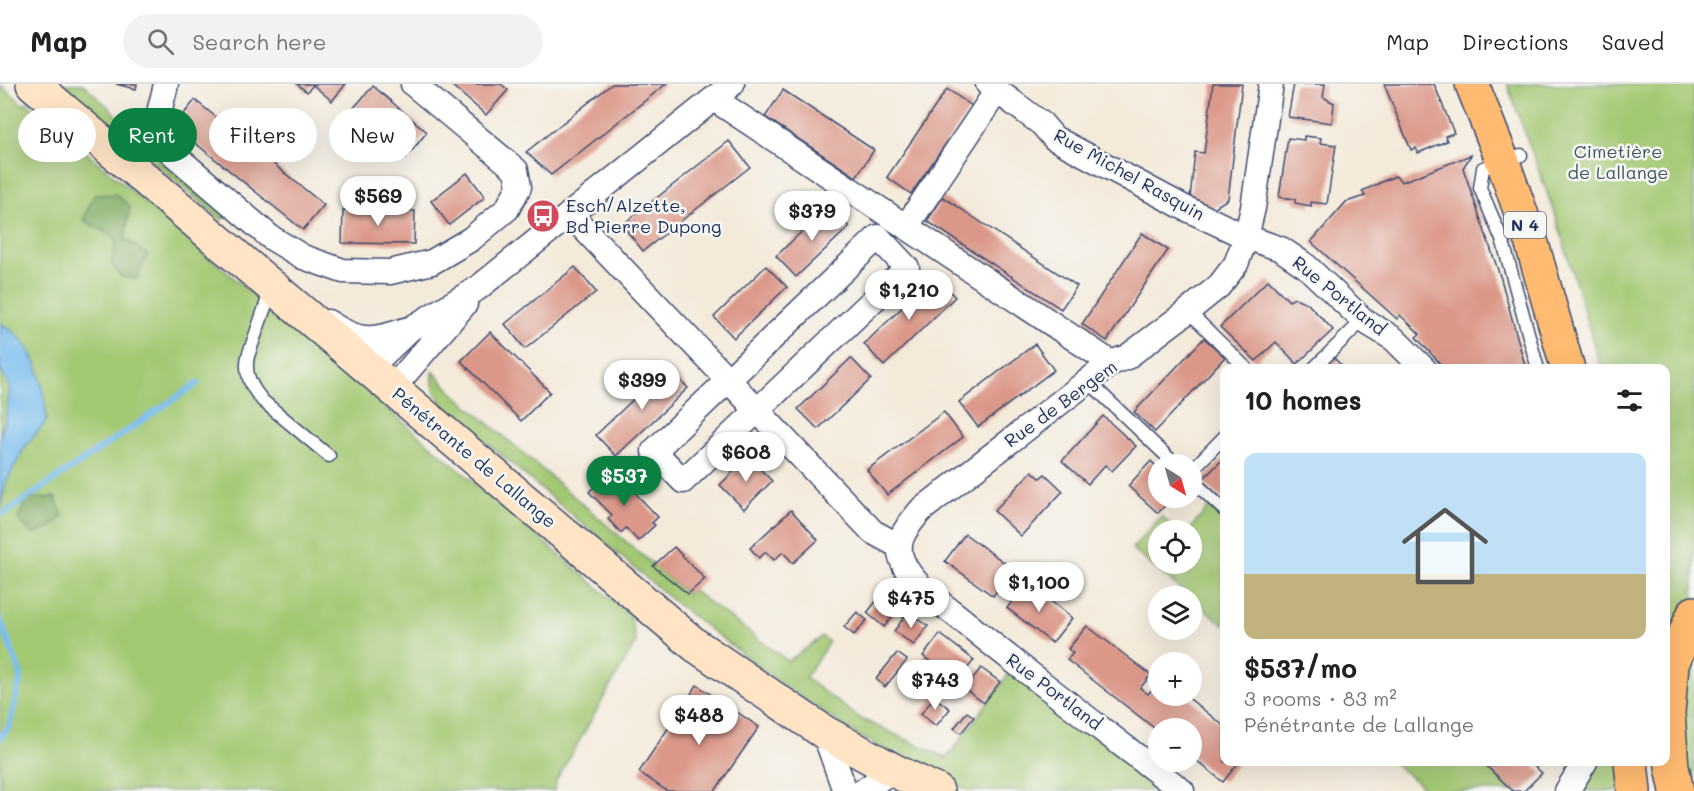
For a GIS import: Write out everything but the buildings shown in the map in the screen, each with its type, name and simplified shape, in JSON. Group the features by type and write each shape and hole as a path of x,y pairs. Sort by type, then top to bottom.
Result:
{"main road":[{"name":"N 4","path":"1472,84 1512,158 1554,248 1586,364"},
{"name":"N 4","path":"1493,84 1532,244 1567,364"},
{"name":"Pénétrante de Lallange","path":"33,86 695,645 824,732 890,780 937,791"},
{"path":"1670,688 1672,664 1694,613"},
{"path":"1670,740 1677,791"},
{"path":"1631,766 1634,791"},
{"path":"1659,766 1662,791"}],"street":[{"path":"166,84 156,130 165,147 279,242 303,256 343,271 390,272 432,262 471,239 507,209 519,187 516,170 413,84"},
{"name":"Rue de Bergem","path":"899,546 904,531 920,511 1111,363 1127,357 1219,286 1236,264 1246,237 1253,208 1271,84"},
{"path":"906,226 992,88"},
{"name":"Rue Michel Rasquin","path":"992,88 1042,124 1054,138 1185,208 1246,237"},
{"path":"380,379 478,288 723,91 906,226 1111,363"},
{"path":"570,214 873,532 899,546"},
{"path":"878,237 908,268 757,411 683,481 654,450 878,237"},
{"name":"Rue Portland","path":"1246,237 1281,249 1306,266 1363,320 1394,339 1419,364"},
{"path":"272,287 357,338 380,339 410,329 478,288"},
{"path":"380,379 410,329"},
{"name":"Rue Portland","path":"899,546 902,560 916,581 1016,664 1182,791"},
{"path":"824,732 846,791"},
{"path":"1567,791 1583,766"},
{"path":"863,791 890,780"}],"lane":[{"path":"1512,158 1484,168 1479,189 1503,242 1537,364"},
{"path":"272,287 248,356 246,367 249,381 263,401 329,456"},
{"path":"1188,311 1242,364"},
{"path":"1318,364 1363,320"},
{"path":"1088,381 1164,454"},
{"path":"1202,460 1220,441"},
{"path":"1202,489 1220,506"}],"green space":[{"path":"60,84 83,84 109,108 108,124 96,114 96,108 89,108"},
{"name":"Cimetière de Lallange","path":"1507,84 1694,84 1694,597 1670,647 1670,364 1600,364 1557,220"},
{"path":"2,86 24,105 27,102 34,108 18,108 18,162 96,161 630,615 636,642 556,781 554,791 0,791 0,507 6,482 25,447 47,420 8,328 0,323 0,89","holes":["117,239 121,276 112,263"]},
{"path":"153,162 169,162 228,213 222,220"},
{"path":"115,194 130,206 125,238 147,255 137,279 121,277 112,263 117,239 83,220 94,195"},
{"path":"0,368 10,387 5,422 0,435"},
{"path":"433,371 452,392 687,594 692,590 788,661 822,637 829,642 805,678 861,719 947,758 1016,664 1148,765 1148,772 1157,772 1182,791 969,791 859,736 782,684 678,605 446,408 439,400 433,382"},
{"path":"55,497 63,516 51,527 33,534 18,519 27,499"},
{"path":"1210,506 1220,516 1220,622 1202,607 1202,586 1177,586 1162,574 1202,574 1202,520 1198,520"},
{"path":"1148,531 1148,562 1132,549"},
{"path":"1694,639 1694,791 1686,791 1682,764 1685,662"},
{"path":"1397,766 1486,766 1513,791 1428,791"},
{"path":"1583,766 1624,766 1625,791 1567,791"}],"water":[{"path":"0,323 13,332 31,353 40,378 47,420 25,447 6,482 0,507 0,436 5,422 10,388 0,368"}],"waterway":[{"path":"0,514 5,513 198,383"},
{"path":"0,619 21,676 9,727 0,738"}],"place":[{"name":"Esch/Alzette, Bd Pierre Dupong","path":"543,216"}]}
